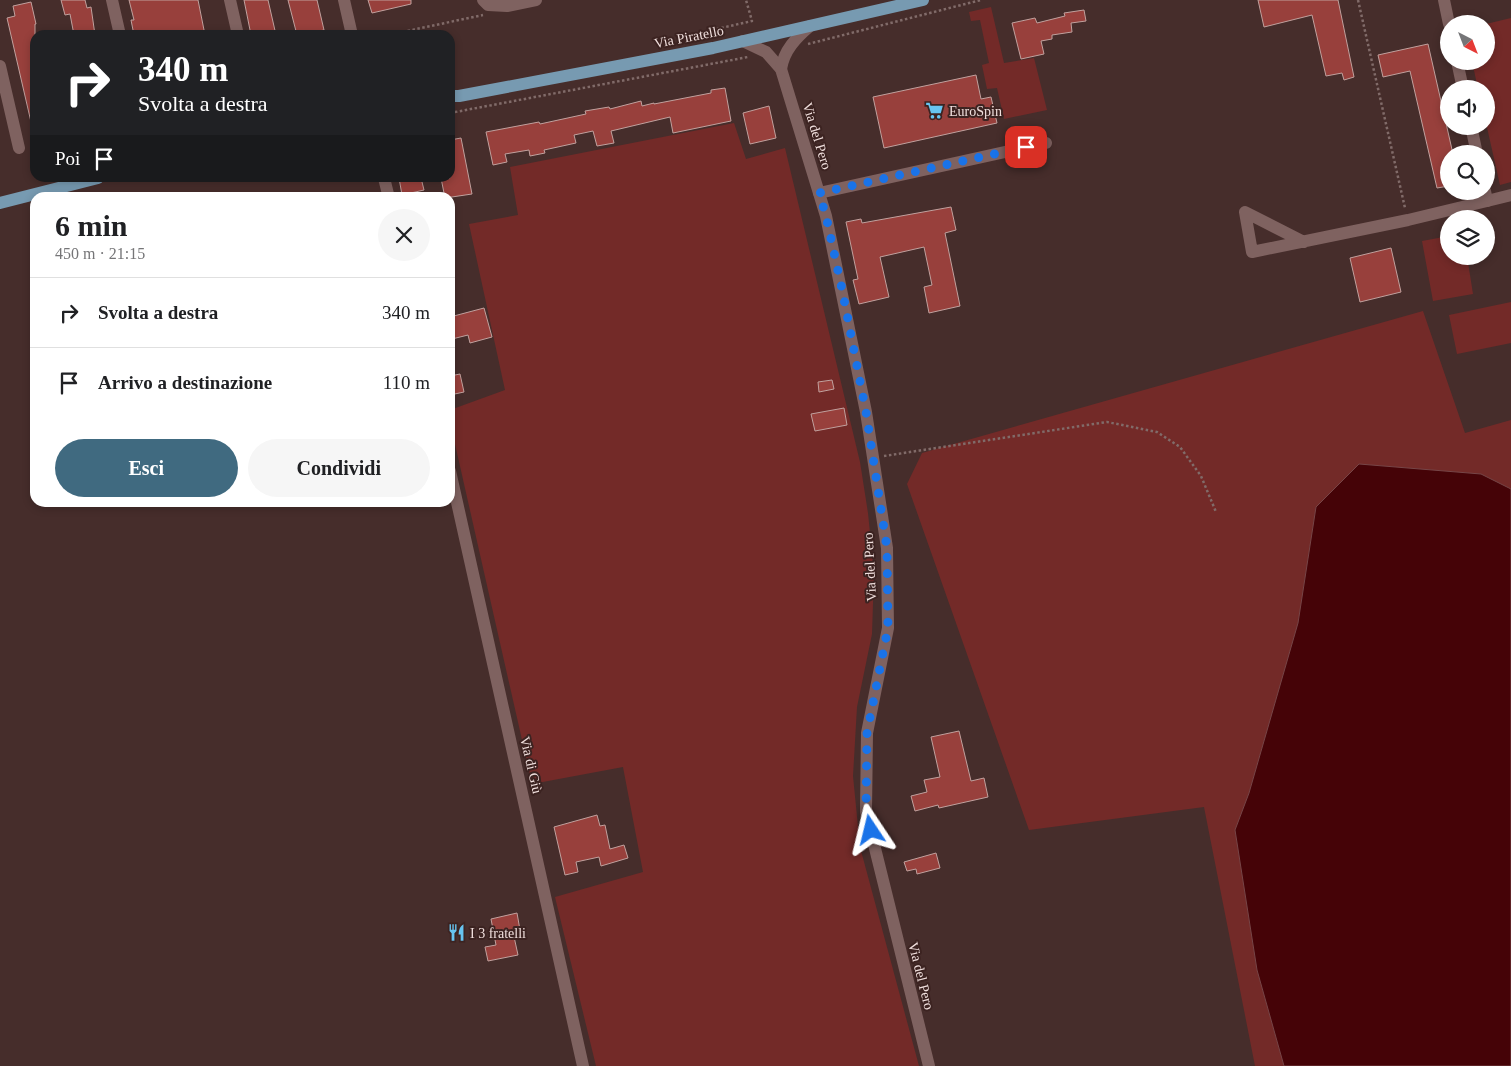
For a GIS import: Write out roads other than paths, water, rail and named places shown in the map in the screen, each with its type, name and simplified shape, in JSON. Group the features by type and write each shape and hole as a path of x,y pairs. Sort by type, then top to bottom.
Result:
{"main road":[{"name":"Via Piratello","path":"455,98 713,48 924,0"},
{"path":"43,192 82,182"},
{"path":"0,203 30,195"}],"street":[{"path":"112,0 119,30"},
{"path":"230,0 237,30"},
{"path":"344,0 351,30"},
{"path":"483,0 488,5 507,6 536,0"},
{"path":"1444,0 1447,15"},
{"path":"781,69 783,58 788,48 810,26"},
{"name":"Via del Pero","path":"743,41 766,52 781,69 826,216 866,412 887,548 888,628 867,733 866,812 929,1066"},
{"path":"0,66 19,148"},
{"path":"819,193 1046,143"},
{"path":"1495,196 1511,196"},
{"path":"1304,242 1245,212 1252,252 1304,242 1408,220 1473,200"},
{"name":"Via di Giù","path":"455,493 583,1066"}],"place":[{"name":"EuroSpin","path":"935,111"},
{"name":"I 3 fratelli","path":"456,933"}]}
